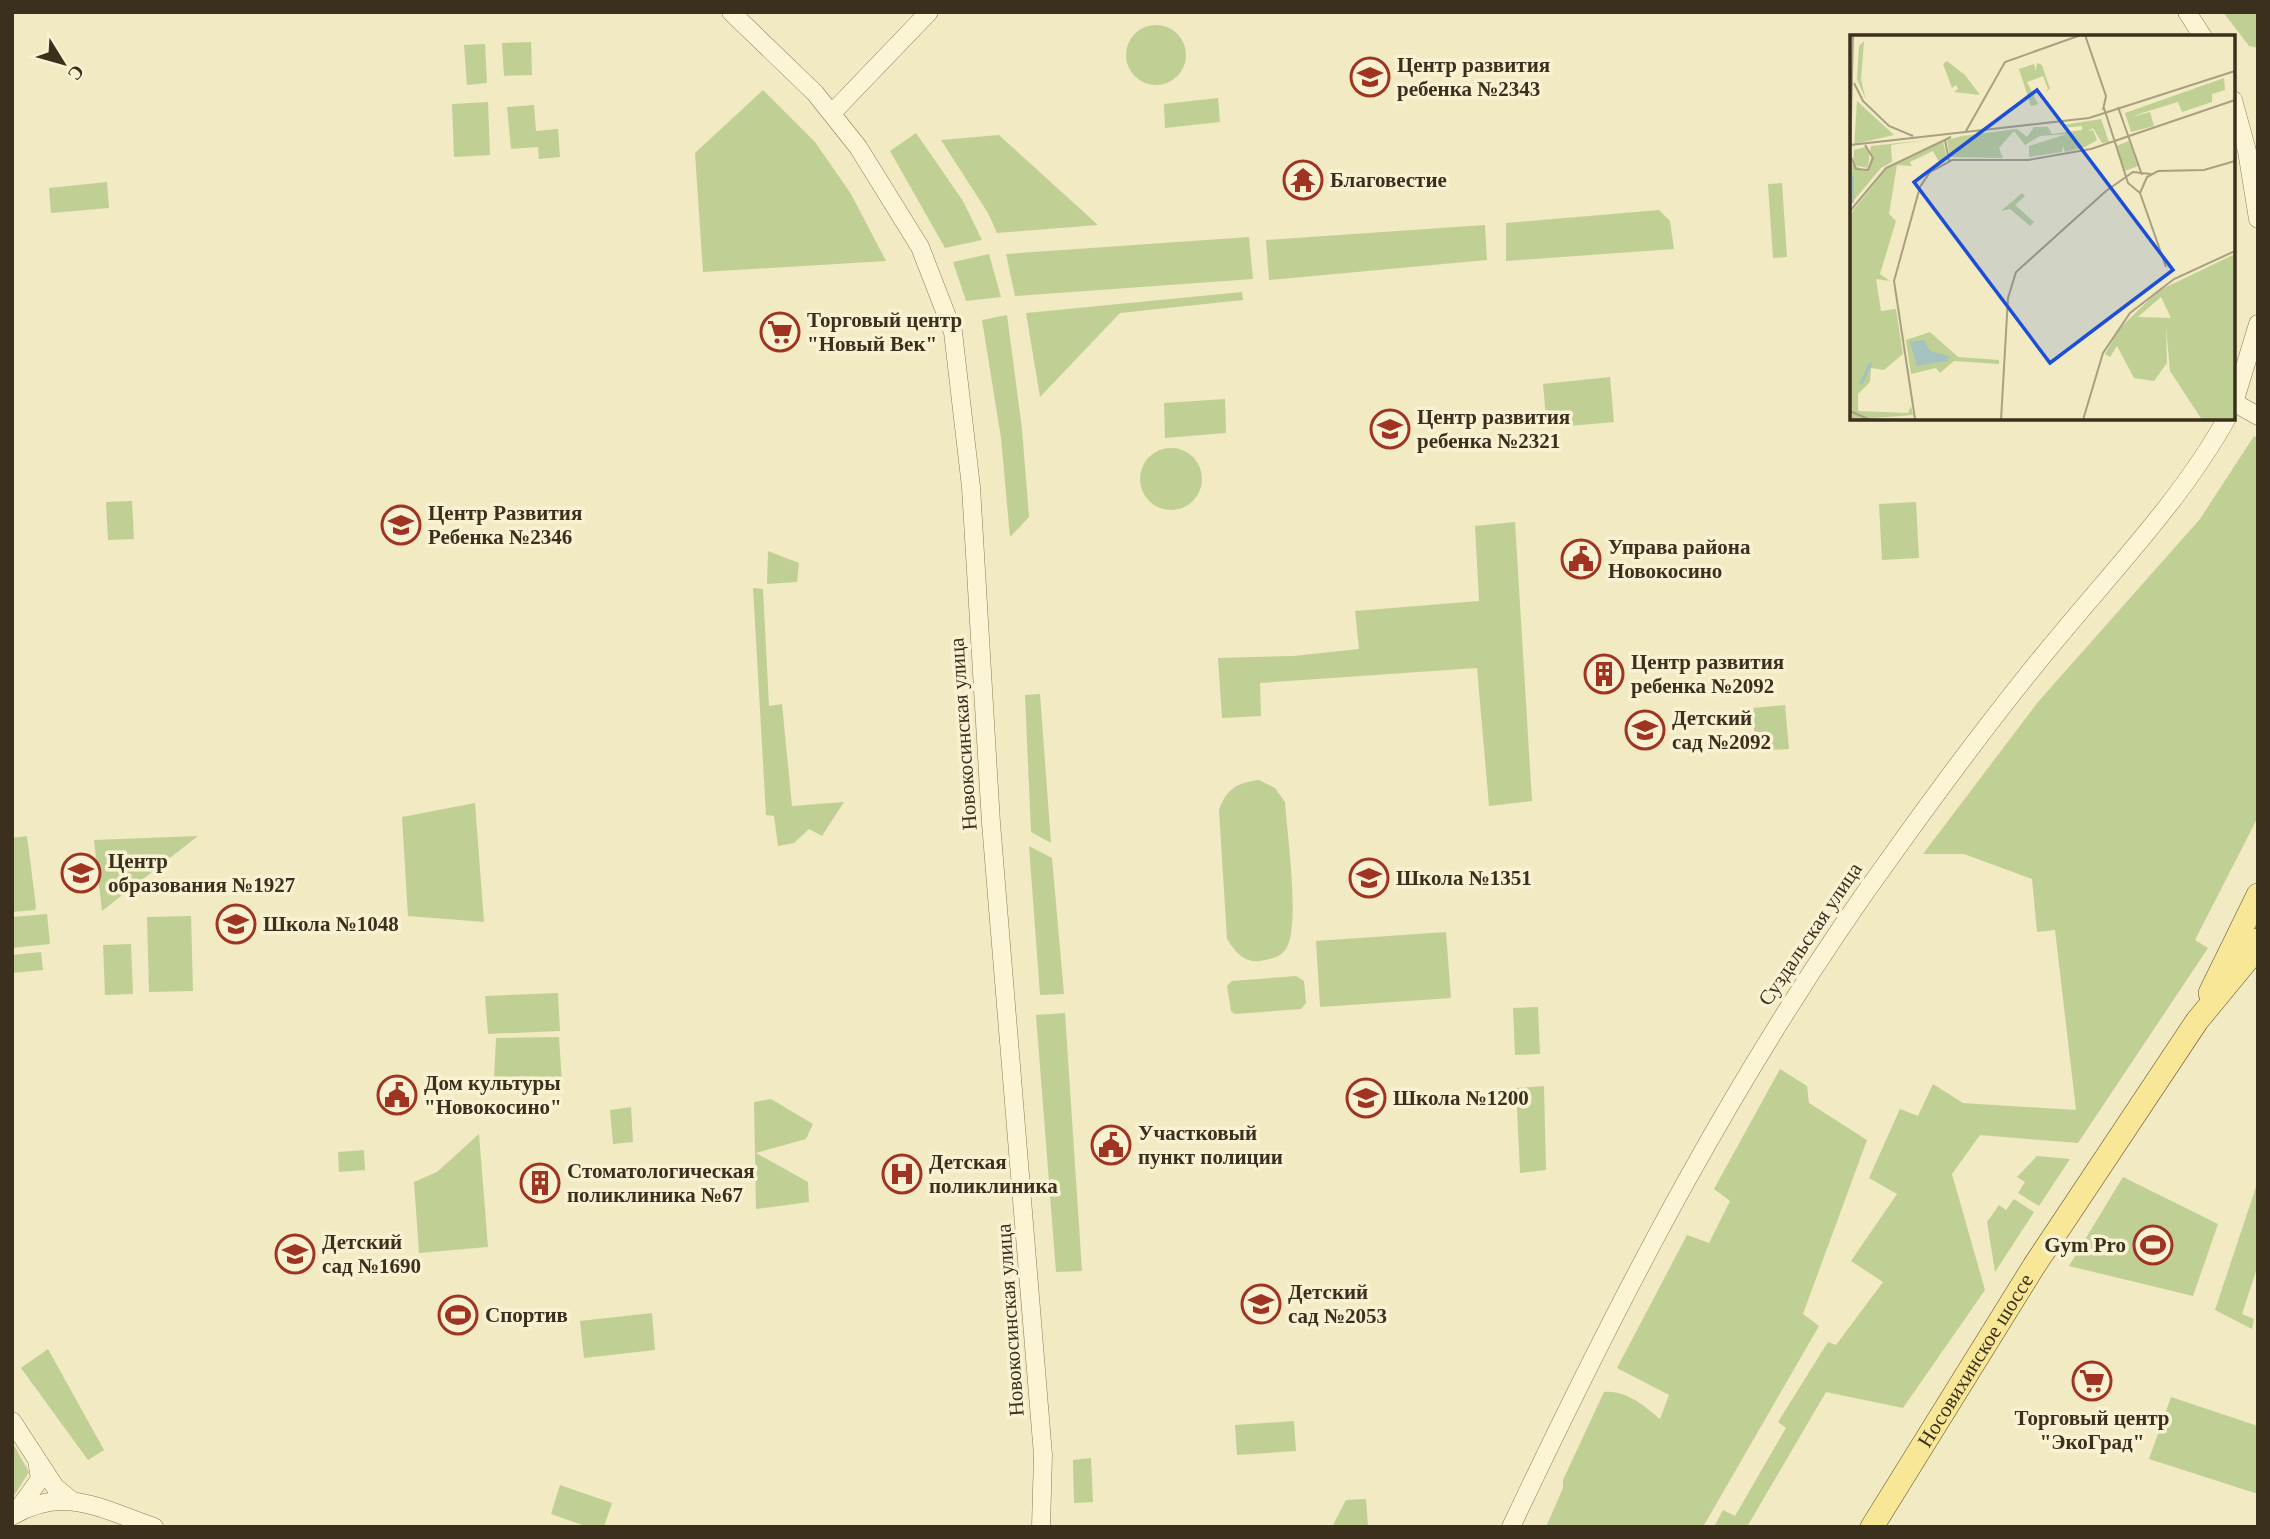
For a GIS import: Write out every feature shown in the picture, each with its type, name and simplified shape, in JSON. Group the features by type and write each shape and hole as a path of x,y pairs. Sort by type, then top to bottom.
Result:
{"main road":[{"name":"Носовихинское шоссе","path":"2197,1021 2258,895"},
{"name":"Носовихинское шоссе","path":"1872,1527 2027,1277 2197,1021 2248,959 2258,940"}],"street":[{"name":"Новокосинская улица","path":"731,12 775,53 832,113 889,194 920,247 947,312 957,362 971,487 991,823 1043,1455 1041,1527"},
{"path":"832,113 929,12"},
{"path":"2187,12 2202,35"},
{"path":"2235,107 2247,150 2258,219"},
{"name":"Суздальская улица","path":"2235,399 2258,324"},
{"path":"2235,410 2258,416"},
{"name":"Суздальская улица","path":"1511,1527 1578,1384 1657,1232 1717,1124 1800,989 1892,854 1980,735 2187,481 2225,420"},
{"path":"12,1421 55,1487 71,1500"},
{"path":"12,1515 37,1486 41,1473 35,1457"},
{"path":"12,1515 43,1501 71,1500 154,1527"}],"green space":[{"path":"2223,12 2258,12 2258,48 2249,46"},
{"path":"1150,25 1162,25 1181,38 1186,55 1184,67 1173,80 1162,85 1150,85 1131,72 1126,61 1126,49 1139,30"},
{"path":"531,42 532,75 504,76 502,43"},
{"path":"485,44 487,83 467,85 464,45"},
{"path":"763,90 815,142 851,194 886,261 703,272 695,153"},
{"path":"1218,98 1220,122 1165,128 1164,104"},
{"path":"488,102 490,155 454,157 452,104"},
{"path":"534,105 536,131 558,129 560,157 539,159 538,147 511,149 507,107"},
{"path":"916,133 963,201 982,240 945,248 890,151"},
{"path":"999,135 1098,225 997,233 988,213 941,140"},
{"path":"107,182 109,208 51,213 49,188"},
{"path":"1782,183 1787,257 1773,258 1768,184"},
{"path":"1659,210 1670,221 1674,249 1506,261 1506,223"},
{"path":"1485,225 1487,260 1269,280 1266,240"},
{"path":"1249,237 1253,279 1015,296 1006,254"},
{"path":"989,254 1001,297 966,301 953,262"},
{"path":"1242,292 1243,300 1120,313 1040,397 1026,313"},
{"path":"1007,315 1022,429 1029,517 1010,537 1001,438 982,320"},
{"path":"1610,377 1614,422 1547,428 1543,384"},
{"path":"1225,399 1226,433 1165,438 1164,403"},
{"path":"2254,436 2258,438 2258,817 2195,940 2208,948 2078,1143 1980,1135 1952,1174 1985,1290 1903,1408 1826,1392 1747,1527 1714,1527 1723,1510 1735,1516 1786,1428 1778,1422 1828,1342 1836,1345 1883,1282 1851,1261 1897,1194 1869,1178 1900,1109 1918,1116 1933,1084 1963,1103 2076,1110 2055,930 2037,932 2032,879 1964,854 1923,854 2038,702 2200,519"},
{"path":"1171,448 1193,457 1202,479 1193,501 1171,510 1149,501 1140,479 1149,457"},
{"path":"132,501 134,539 108,540 106,502"},
{"path":"1916,502 1919,558 1882,560 1879,504"},
{"path":"1515,522 1532,801 1489,806 1477,668 1260,683 1261,716 1222,718 1218,658 1293,656 1359,649 1355,611 1479,601 1475,526"},
{"path":"768,551 799,563 797,582 767,584"},
{"path":"753,588 763,589 769,706 782,704 792,806 844,802 822,836 809,829 794,843 778,846 774,816 766,815"},
{"path":"1040,694 1051,843 1031,832 1025,695"},
{"path":"1785,705 1789,749 1756,751 1752,708"},
{"path":"1259,780 1275,788 1285,802 1293,899 1291,935 1287,947 1272,958 1254,961 1240,955 1227,939 1219,810 1226,796 1234,788"},
{"path":"475,803 484,922 408,916 402,817"},
{"path":"27,836 36,906 35,910 12,912 12,838"},
{"path":"198,836 102,911 94,840"},
{"path":"1029,846 1052,858 1064,994 1040,995"},
{"path":"47,914 50,944 12,948 12,917"},
{"path":"191,916 193,991 149,992 147,917"},
{"path":"1446,932 1451,998 1320,1007 1316,941"},
{"path":"131,944 133,994 105,995 103,945"},
{"path":"41,952 43,970 12,973 12,955"},
{"path":"1296,976 1304,981 1306,1003 1301,1009 1235,1014 1231,1011 1227,986 1232,981"},
{"path":"558,993 560,1031 488,1034 485,996"},
{"path":"1538,1007 1540,1054 1515,1055 1513,1008"},
{"path":"1065,1013 1082,1271 1056,1272 1036,1015"},
{"path":"559,1037 562,1083 494,1079 496,1038"},
{"path":"1780,1069 1807,1086 1809,1103 1867,1140 1803,1314 1819,1326 1703,1527 1546,1527 1563,1488 1563,1480 1604,1392 1627,1396 1660,1419 1669,1395 1617,1368 1687,1235 1709,1243 1730,1201 1714,1189"},
{"path":"1544,1086 1546,1170 1520,1173 1516,1088"},
{"path":"771,1099 813,1124 806,1139 756,1153 808,1182 809,1202 756,1209 754,1102"},
{"path":"631,1107 633,1142 613,1144 610,1110"},
{"path":"479,1134 488,1247 419,1253 414,1182 437,1172"},
{"path":"364,1150 365,1170 339,1172 338,1152"},
{"path":"2037,1156 2070,1159 2039,1206 2018,1193 2025,1182 2017,1177"},
{"path":"2123,1177 2218,1224 2193,1296 2069,1266"},
{"path":"2258,1181 2258,1265 2242,1314 2254,1319 2252,1329 2215,1310"},
{"path":"2014,1199 2034,1212 1995,1272 1987,1222 1999,1205 2006,1210"},
{"path":"652,1313 655,1350 584,1358 580,1321"},
{"path":"48,1349 104,1450 88,1460 21,1368"},
{"path":"2171,1397 2258,1426 2258,1494 2149,1459"},
{"path":"1294,1421 1296,1451 1237,1455 1235,1425"},
{"path":"12,1442 29,1472 12,1499"},
{"path":"1091,1458 1093,1502 1074,1503 1073,1460"},
{"path":"560,1485 612,1503 604,1527 588,1527 551,1514"},
{"path":"1366,1499 1368,1527 1332,1527 1346,1500"}],"place":[{"name":"Центр развития ребенка №2343","path":"1370,77"},
{"name":"Благовестие","path":"1303,180"},
{"name":"Торговый центр \"Новый Век\"","path":"780,332"},
{"name":"Центр развития ребенка №2321","path":"1390,429"},
{"name":"Центр Развития Ребенка №2346","path":"401,525"},
{"name":"Управа района Новокосино","path":"1581,559"},
{"name":"Центр развития ребенка №2092","path":"1604,674"},
{"name":"Детский сад №2092","path":"1645,730"},
{"name":"Центр образования №1927","path":"81,873"},
{"name":"Школа №1351","path":"1369,878"},
{"name":"Школа №1048","path":"236,924"},
{"name":"Дом культуры \"Новокосино\"","path":"397,1095"},
{"name":"Школа №1200","path":"1366,1098"},
{"name":"Участковый пункт полиции","path":"1111,1145"},
{"name":"Детская поликлиника","path":"902,1174"},
{"name":"Стоматологическая поликлиника №67","path":"540,1183"},
{"name":"Gym Pro","path":"2153,1245"},
{"name":"Детский сад №1690","path":"295,1254"},
{"name":"Детский сад №2053","path":"1261,1304"},
{"name":"Спортив","path":"458,1315"},
{"name":"Торговый центр \"ЭкоГрад\"","path":"2092,1381"}]}
